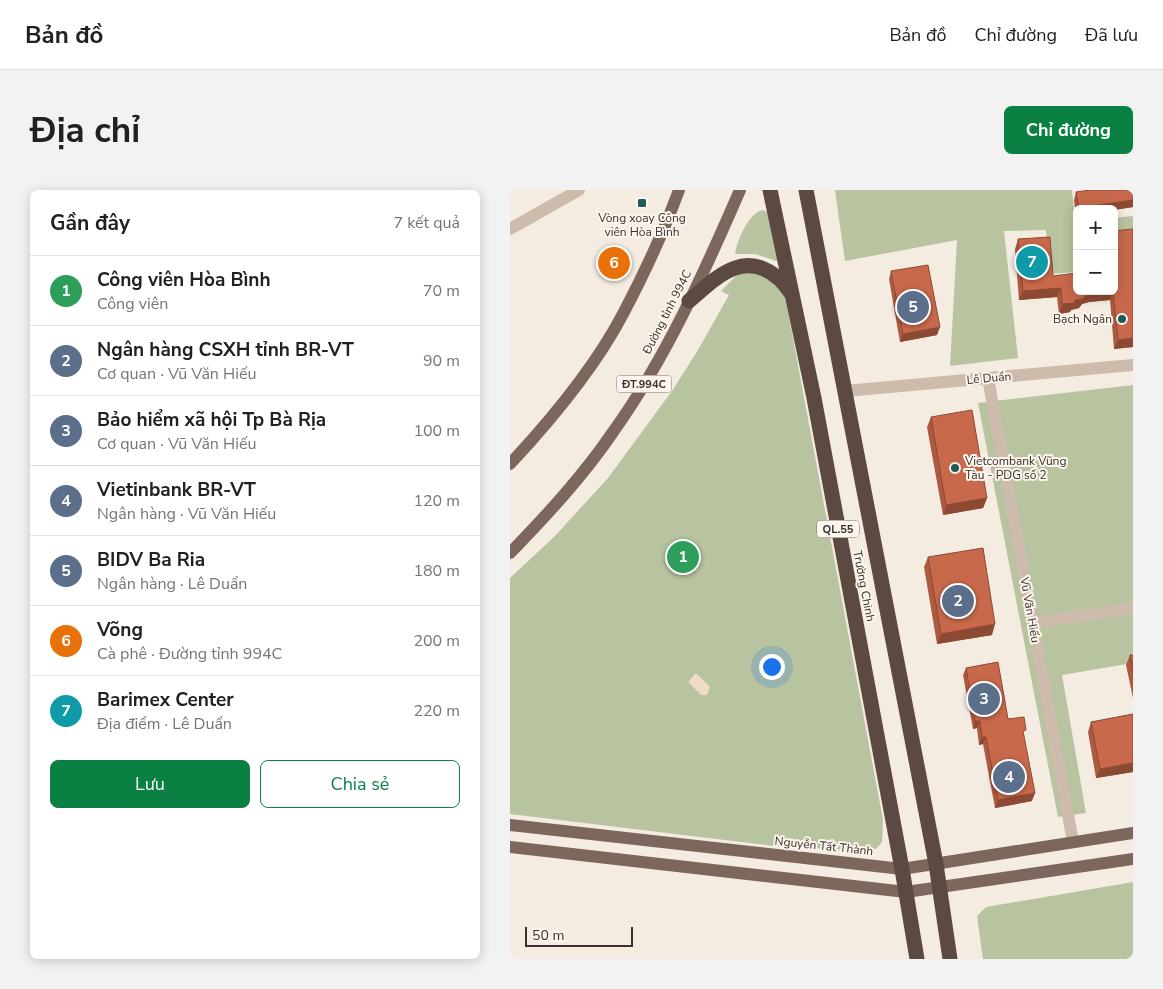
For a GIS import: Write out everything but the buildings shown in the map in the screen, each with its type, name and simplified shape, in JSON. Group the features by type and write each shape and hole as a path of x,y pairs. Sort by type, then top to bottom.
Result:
{"highway":[{"name":"Trường Chinh","path":"770,190 817,418 902,869 917,959"},
{"name":"Trường Chinh","path":"806,190 936,864 950,959"},
{"path":"689,301 723,273 738,266 758,267 765,270 778,277 793,295"}],"main road":[{"path":"510,464 568,396 594,361 624,312 660,238 680,190"},
{"name":"Đường tỉnh 994C","path":"510,554 577,481 614,432 660,356 689,301 740,190"},
{"name":"Nguyễn Tất Thành","path":"510,824 902,869 1133,833"},
{"path":"510,848 906,892 1133,860"}],"street":[{"path":"510,228 579,190"},
{"name":"Lê Duẩn","path":"845,391 1133,365"},
{"name":"Vũ Văn Hiếu","path":"988,378 1073,842"},
{"path":"1032,623 1133,608"}],"green space":[{"path":"835,190 1072,190 1073,272 1049,274 1046,230 1004,231 1018,358 950,366 957,240 845,261"},
{"path":"763,210 767,212 779,262 755,254 735,254 738,242 749,221 758,212"},
{"path":"1133,216 1133,235 1118,236 1118,218"},
{"path":"748,269 781,285 786,301 883,820 882,842 876,849 865,851 774,846 510,814 510,578 555,536 608,478 672,391 698,350 729,295 721,291 738,274"},
{"path":"1133,385 1133,663 1062,675 1086,813 1058,817 978,403"},
{"path":"1133,882 1133,959 983,959 977,916 986,907"}],"shaded area":[{"path":"696,673 710,687 707,695 701,695 688,682"}],"place":[{"name":"Vòng xoay Công viên Hòa Bình","path":"642,203"},
{"name":"Barimex Center","path":"1032,262"},
{"name":"Võng","path":"614,263"},
{"name":"BIDV Ba Ria","path":"913,307"},
{"name":"Bạch Ngân","path":"1122,319"},
{"name":"Vietcombank Vũng Tàu - PDG số 2","path":"955,468"},
{"name":"Công viên Hòa Bình","path":"683,557"},
{"name":"Ngân hàng CSXH tỉnh BR-VT","path":"958,601"},
{"name":"Bảo hiểm xã hội Tp Bà Rịa","path":"984,699"},
{"name":"Vietinbank BR-VT","path":"1009,777"}]}
